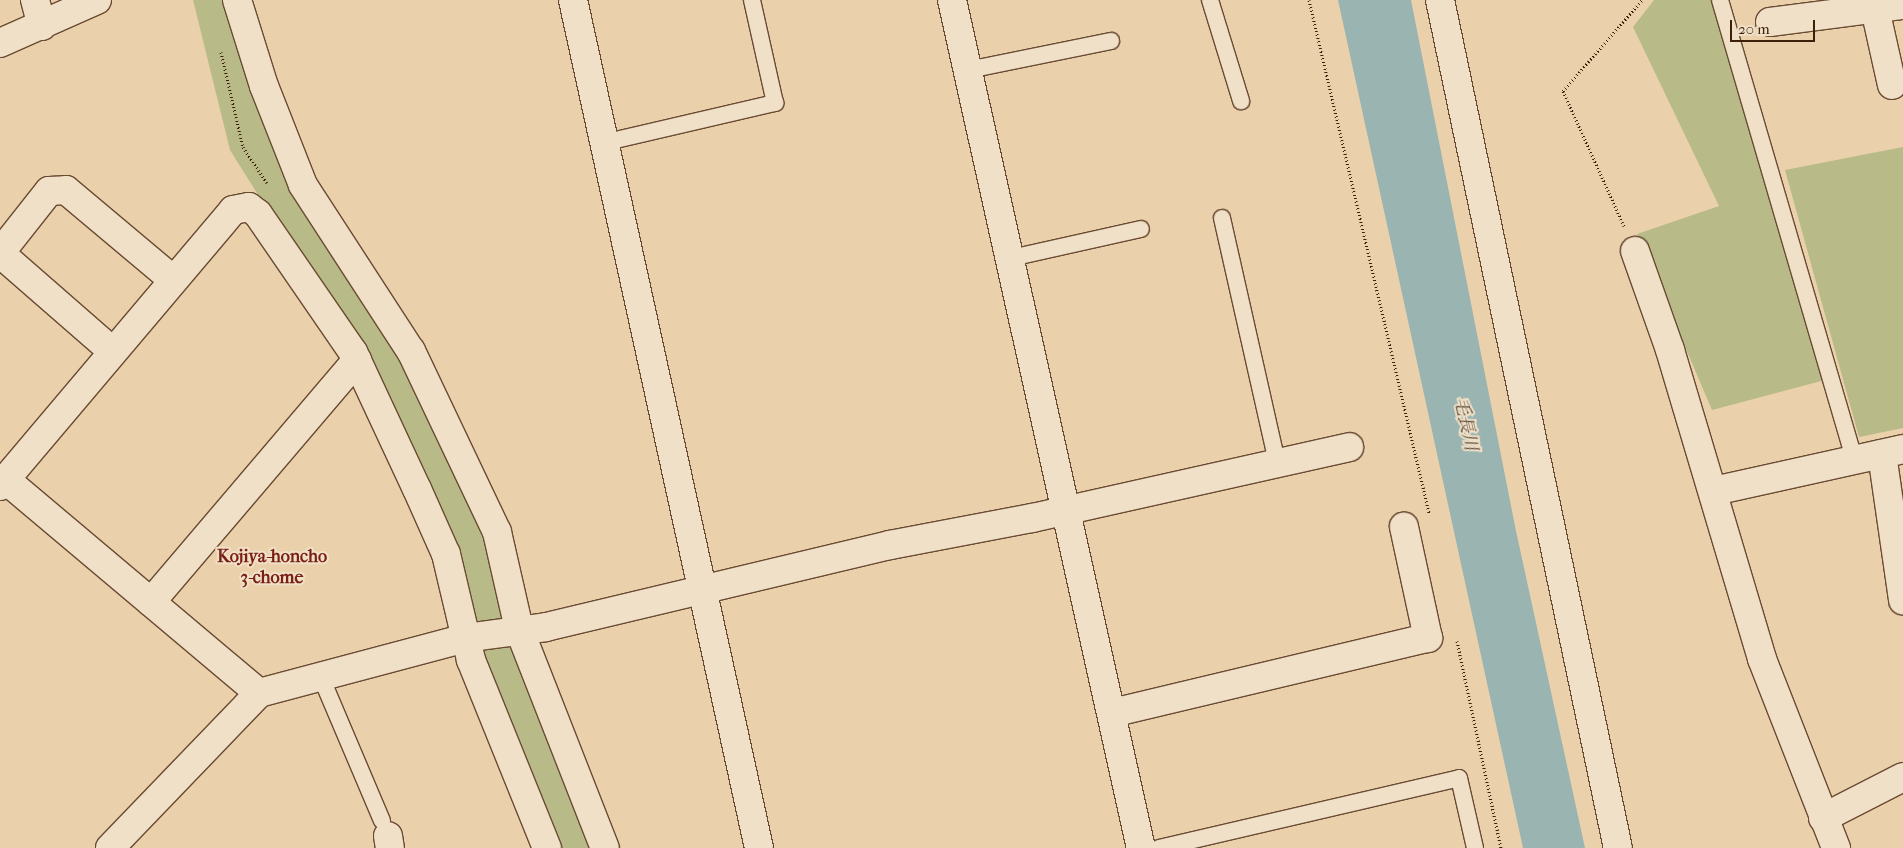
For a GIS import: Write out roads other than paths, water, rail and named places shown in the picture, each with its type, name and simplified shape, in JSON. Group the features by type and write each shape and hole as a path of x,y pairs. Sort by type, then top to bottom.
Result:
{"street":[{"path":"0,43 39,13 97,0"},
{"path":"237,0 264,86 303,185 411,352 497,532 519,629 605,848"},
{"path":"572,0 759,848"},
{"path":"952,0 1141,848"},
{"path":"1440,0 1618,848"},
{"path":"1874,5 1892,86"},
{"path":"1770,22 1874,5 1903,5"},
{"path":"111,350 0,253 49,191 66,190 172,279"},
{"path":"259,693 151,602 3,483 111,350 233,210 249,208 258,214 357,360 446,554 466,638 546,848"},
{"path":"1635,252 1714,491 1762,659 1836,848"},
{"path":"151,602 357,360"},
{"path":"110,848 259,693 466,638 519,629 703,590 890,545 1066,510 1349,447"},
{"path":"1714,491 1893,452 1903,600"},
{"path":"1112,713 1428,638 1404,527"},
{"path":"1824,818 1903,777"}],"lane":[{"path":"603,143 775,103 752,0"},
{"path":"1210,0 1241,102"},
{"path":"1720,0 1854,459"},
{"path":"968,70 1110,41"},
{"path":"1222,218 1277,463"},
{"path":"1011,258 1140,229"},
{"path":"321,677 387,835"},
{"path":"1159,848 1459,778 1476,848"}],"water":[{"name":"毛長川","path":"1338,0 1411,0 1516,531 1585,848 1523,848"}],"district":[{"name":"Kojiya-honcho 3-chome","path":"272,568"}]}
